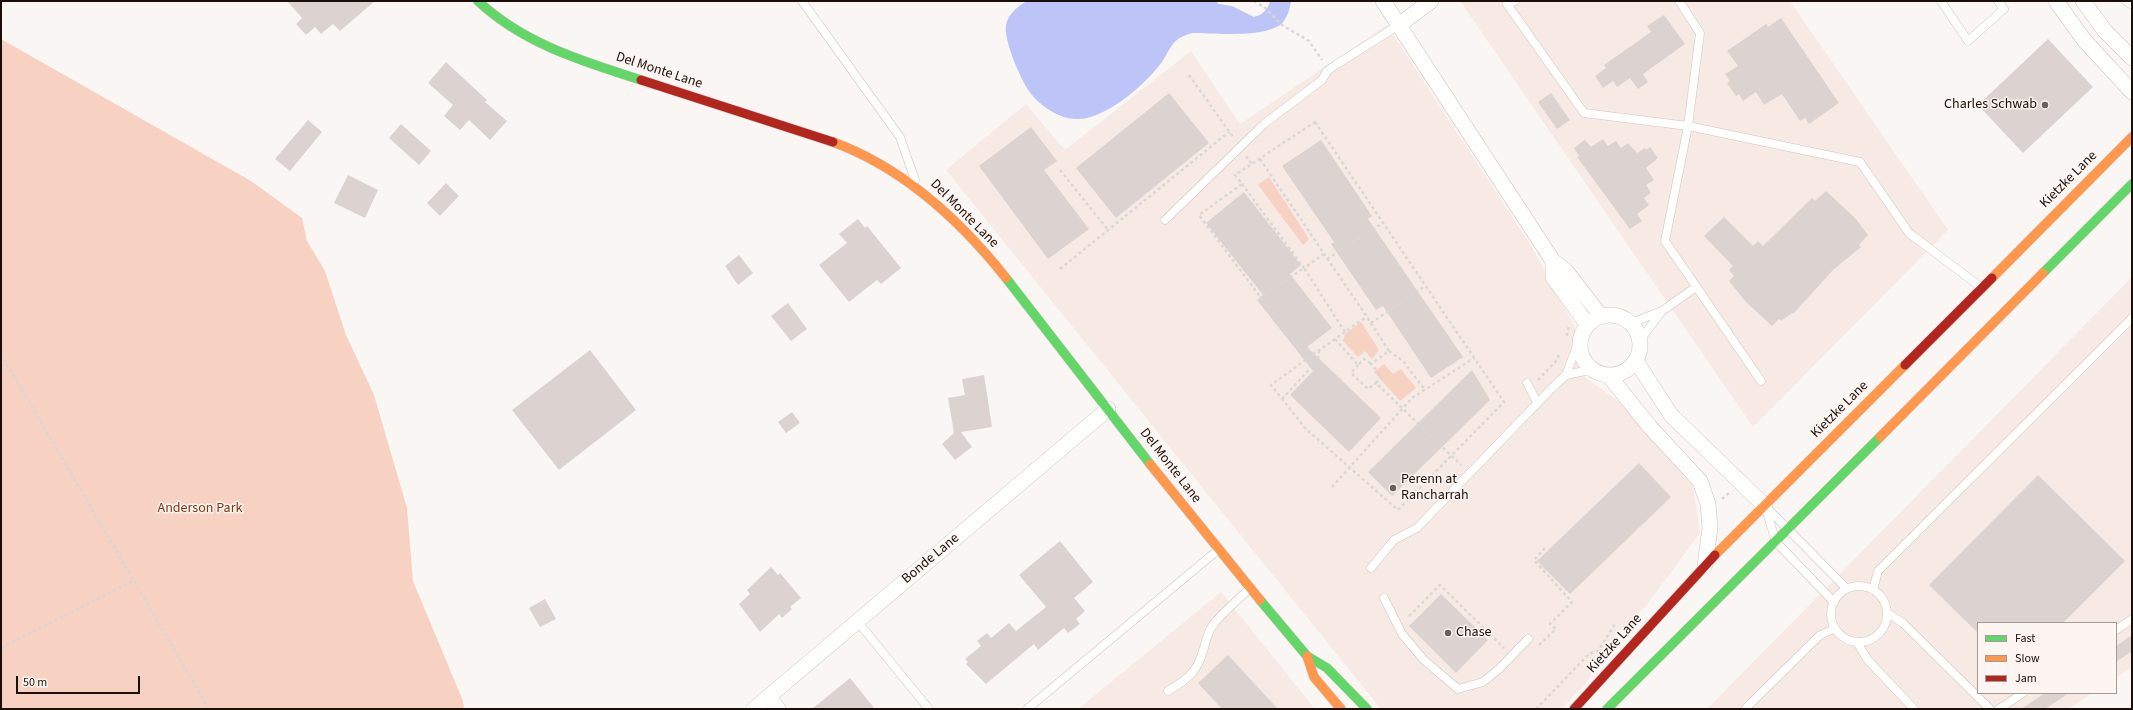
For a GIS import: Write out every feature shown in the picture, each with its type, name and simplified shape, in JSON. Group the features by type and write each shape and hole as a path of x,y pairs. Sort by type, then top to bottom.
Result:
{"main road":[{"name":"Del Monte Lane","path":"478,1 504,23 528,38 557,51 594,65 810,135 868,156 893,170 918,188 966,232 993,262 1218,549 1307,656 1327,668 1367,709"},
{"name":"Kietzke Lane","path":"1574,709 1705,565 2132,137"},
{"path":"1607,709 1618,700 1789,529 2132,184"},
{"name":"Del Monte Lane","path":"1307,656 1314,677 1341,709"},
{"path":"1614,709 1618,700"}],"street":[{"path":"1382,1 1399,24 1553,261 1566,271 1601,316"},
{"path":"1399,24 1431,1"},
{"path":"2056,1 2084,40 2132,92"},
{"path":"2083,1 2105,31 2132,58"},
{"path":"1553,261 1553,277 1587,324"},
{"path":"1614,315 1623,317 1631,323 1637,330 1640,340 1640,351 1636,361 1629,369 1620,374 1609,376 1599,374 1583,360 1580,351 1573,341 1587,324 1601,316 1614,315"},
{"path":"1636,361 1671,415 1765,506"},
{"path":"1609,376 1651,428 1700,481 1708,504 1709,522 1705,565"},
{"name":"Bonde Lane","path":"754,709 1108,409"},
{"path":"769,697 778,709"}],"lane":[{"path":"802,1 900,137 918,188"},
{"path":"1515,1 1508,4 1584,114 1688,126 1860,162 1909,233 1982,288"},
{"path":"1679,1 1700,33 1688,126 1665,241 1761,381"},
{"path":"1941,1 1968,41 2004,9 1998,1"},
{"path":"2126,1 2132,5"},
{"path":"1165,220 1264,124 1322,80 1327,71 1399,24"},
{"path":"1631,323 1662,310 1696,287"},
{"path":"1640,340 1662,310"},
{"path":"1872,590 1878,571 2132,318"},
{"path":"1566,375 1573,341"},
{"path":"1371,568 1394,540 1417,528 1537,402 1566,375 1594,369"},
{"path":"1527,383 1537,402"},
{"path":"1765,506 1789,529 1846,590"},
{"path":"1765,506 1776,542 1834,602"},
{"path":"1027,709 1218,549"},
{"path":"1855,587 1872,590 1885,604 1887,613 1886,622 1878,634 1867,641 1857,642 1848,640 1840,635 1835,628 1832,619 1834,602 1846,590 1855,587"},
{"path":"1168,691 1189,678 1196,669 1203,652 1207,635 1213,625 1250,588"},
{"path":"1384,598 1402,634 1424,660 1458,689 1483,682 1512,656 1528,639"},
{"path":"1887,613 1903,623 1990,709"},
{"path":"2117,629 2132,619"},
{"path":"858,622 929,709"},
{"path":"1745,709 1818,636 1835,628"},
{"path":"1857,642 1867,659 1914,709"},
{"path":"1999,709 2022,694"}],"path":[{"path":"1254,1 1264,7 1282,25 1308,40 1322,60"},
{"path":"1190,75 1252,164"},
{"path":"1242,184 1198,215 1307,359 1271,386 1306,429 1398,510 1504,402 1315,122 1235,175 1242,184 1304,268 1346,332"},
{"path":"1060,269 1229,132"},
{"path":"1260,159 1389,351 1404,361 1425,390"},
{"path":"1060,170 1108,230"},
{"path":"1327,259 1383,223"},
{"path":"1260,298 1324,254"},
{"path":"1371,323 1426,286"},
{"path":"1572,304 1562,312 1569,325 1573,341"},
{"path":"1308,358 1366,317"},
{"path":"1335,339 1358,365"},
{"path":"1282,399 1318,360 1319,351"},
{"path":"1371,364 1389,351"},
{"path":"1,354 208,709"},
{"path":"1539,379 1556,361 1559,354"},
{"path":"1332,487 1412,398 1474,358"},
{"path":"1364,359 1382,376 1368,389 1351,373 1358,365 1364,359"},
{"path":"1376,383 1451,456"},
{"path":"1720,500 1732,490"},
{"path":"1535,649 1556,629 1550,624 1572,602 1534,560 1545,548"},
{"path":"1,648 134,580"},
{"path":"1409,616 1440,585 1512,656"},
{"path":"1536,709 1589,654 1598,651 1615,624"}],"shaded area":[{"path":"1460,1 1790,1 1948,230 1753,427"},
{"path":"1387,25 1530,244 1574,325 1585,377 1622,404 1693,486 1700,533 1646,606 1608,642 1589,679 1562,709 1381,709 946,170 1026,104 1065,150 1191,51 1240,124"},
{"path":"2132,277 2132,667 2117,677 2117,622 1977,622 1977,694 2090,694 2068,709 1707,709"},
{"path":"1221,592 1315,709 1078,709"}],"green space":[{"name":"Anderson Park","path":"1,39 251,181 302,218 307,241 325,271 346,335 374,395 407,508 413,581 463,701 464,709 1,709"},
{"path":"1269,177 1309,239 1303,245 1258,185"},
{"path":"1361,322 1379,350 1372,359 1365,351 1358,357 1343,341 1345,334"},
{"path":"1384,364 1393,374 1401,369 1416,388 1400,401 1374,372"}],"water":[{"path":"1027,1 1215,1 1219,4 1232,6 1254,17 1264,12 1270,1 1291,1 1287,16 1277,27 1255,33 1193,33 1179,38 1171,46 1158,67 1132,93 1110,109 1087,118 1076,119 1064,117 1052,112 1036,99 1023,81 1014,61 1007,40 1006,25 1009,17 1014,11"}],"building":[{"path":"287,1 375,1 340,31 333,24 321,34 315,27 306,35 296,24 302,18"},
{"path":"1664,15 1685,44 1643,74 1648,82 1638,89 1630,78 1617,87 1613,81 1603,88 1595,76 1606,68 1604,65 1651,32 1647,26"},
{"path":"1781,18 1839,103 1809,124 1805,118 1800,121 1782,94 1764,105 1756,92 1743,101 1739,94 1736,96 1727,83 1730,81 1725,74 1738,66 1727,51 1766,24 1768,27"},
{"path":"2048,39 2093,87 2023,153 1978,105"},
{"path":"446,62 487,100 485,102 507,121 490,140 469,120 460,130 444,116 453,105 428,83"},
{"path":"1169,93 1209,143 1116,218 1076,168"},
{"path":"1551,93 1570,120 1557,129 1538,102"},
{"path":"308,120 322,132 290,171 275,159"},
{"path":"401,124 431,151 419,165 389,138"},
{"path":"1031,127 1057,161 1044,170 1089,229 1048,259 979,166"},
{"path":"1603,139 1608,146 1616,141 1621,148 1628,143 1637,153 1650,147 1658,158 1646,168 1654,180 1646,185 1651,193 1644,198 1649,205 1637,214 1642,221 1630,229 1577,157 1579,156 1574,148 1585,140 1591,147"},
{"path":"1321,140 1372,216 1368,219 1463,357 1431,378 1383,306 1376,310 1331,244 1334,242 1282,166"},
{"path":"348,175 378,190 365,218 334,203"},
{"path":"446,183 459,196 440,216 427,203"},
{"path":"1826,191 1856,219 1868,235 1859,245 1861,247 1833,270 1793,314 1792,313 1781,321 1779,319 1772,326 1746,302 1729,281 1734,276 1729,270 1733,266 1704,236 1724,217 1753,246 1758,241 1763,246 1812,198 1815,201"},
{"path":"1244,192 1301,265 1290,274 1332,328 1307,347 1381,418 1349,452 1290,395 1313,371 1257,300 1263,295 1206,223"},
{"path":"858,219 865,228 867,226 901,268 881,284 877,280 849,302 819,265 847,243 839,234"},
{"path":"739,255 753,273 738,285 725,266"},
{"path":"788,303 807,329 791,341 771,316"},
{"path":"590,350 636,410 559,470 512,410"},
{"path":"1472,370 1490,400 1392,496 1368,472"},
{"path":"984,375 992,427 961,432 972,447 955,460 942,444 954,433 948,398 965,395 962,379"},
{"path":"792,412 800,423 786,433 778,422"},
{"path":"1639,463 1671,497 1570,594 1537,561"},
{"path":"2038,475 2125,561 2064,622 1977,622 1977,632 1929,585"},
{"path":"1060,541 1093,582 1074,598 1085,611 1076,619 1080,624 1068,633 1064,628 1038,650 1034,644 986,684 966,664 968,662 965,659 981,646 977,641 987,633 991,638 1009,623 1016,631 1046,607 1019,575"},
{"path":"771,567 778,575 780,573 801,598 790,607 792,609 782,618 779,614 760,632 739,604 750,594 747,590"},
{"name":"Chase","path":"1441,594 1488,640 1456,673 1409,626"},
{"path":"545,599 556,619 540,627 529,608"},
{"path":"2132,635 2132,651 2117,661 2117,645"},
{"path":"1228,655 1278,709 1222,709 1198,683"},
{"path":"850,678 875,709 812,709"},
{"path":"2044,694 2068,694 2045,709 2021,709"}],"traffic: fast":[{"path":"478,1 496,16 534,40 555,50 597,66 641,80"},
{"path":"2043,273 2132,184"},
{"path":"1006,278 1150,464"},
{"path":"1607,709 1880,437"},
{"path":"1260,600 1307,656 1327,668 1367,709"}],"traffic: slow":[{"path":"1992,278 2132,137"},
{"path":"833,142 884,166 929,198 970,236 1006,278"},
{"path":"1880,437 2043,273"},
{"path":"1715,555 1905,365"},
{"path":"1150,464 1260,600"},
{"path":"1307,656 1314,677 1341,709"}],"traffic: jam":[{"path":"641,80 833,142"},
{"path":"1905,365 1992,278"},
{"path":"1574,709 1715,555"}],"place":[{"name":"Charles Schwab","path":"2045,105"},
{"name":"Perenn at Rancharrah","path":"1393,488"},
{"name":"Chase","path":"1448,633"}]}
